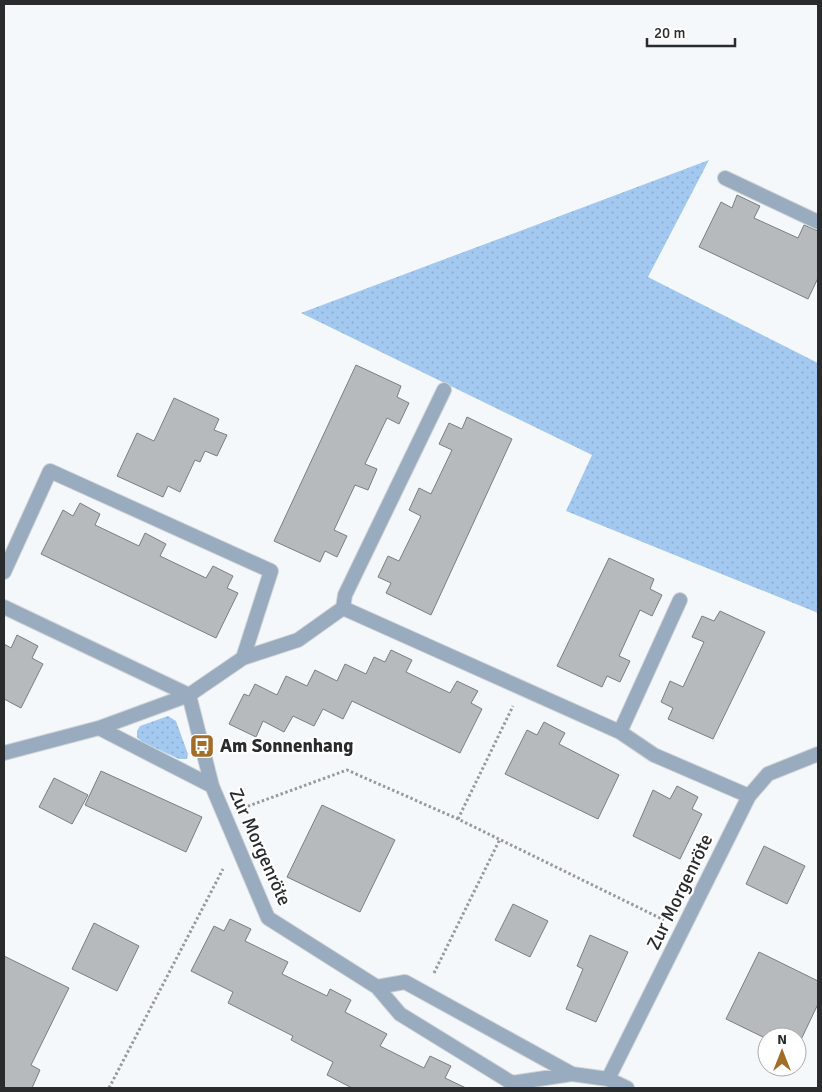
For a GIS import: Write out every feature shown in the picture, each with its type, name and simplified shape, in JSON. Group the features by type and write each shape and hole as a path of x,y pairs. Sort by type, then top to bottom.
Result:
{"street":[{"path":"725,178 818,222"},
{"path":"4,753 99,728 189,695 244,658 298,640 343,608 345,595 444,390"},
{"path":"4,572 50,471 271,571 244,658"},
{"path":"620,732 680,600"},
{"path":"4,607 189,695"},
{"path":"343,608 620,732 654,755 749,796"},
{"name":"Zur Morgenröte","path":"189,695 212,786 268,918 377,987 400,1014 512,1083 572,1074 608,1079 627,1088"},
{"name":"Zur Morgenröte","path":"99,728 212,786"},
{"name":"Zur Morgenröte","path":"608,1079 749,796 768,774 818,754"},
{"name":"Zur Morgenröte","path":"377,987 405,982 572,1074"}],"path":[{"path":"458,818 522,688"},
{"path":"225,815 346,770 458,818 682,929"},
{"path":"424,993 500,839"},
{"path":"109,1088 237,843"}],"shaded area":[{"path":"709,160 648,277 818,363 818,613 566,511 592,455 301,313"},
{"path":"168,716 176,721 188,754 187,759 179,759 142,742 137,737 137,731 140,726"}],"building":[{"path":"737,195 760,206 754,218 798,238 804,225 818,231 818,278 808,299 699,247 721,202 732,208"},
{"path":"356,365 401,386 397,397 409,403 399,424 387,418 365,464 377,469 368,490 355,485 334,530 347,536 337,557 325,551 320,562 274,541"},
{"path":"174,398 219,419 214,430 227,435 217,456 205,451 200,462 195,460 180,492 168,486 163,497 117,476 137,433 154,441"},
{"path":"467,417 512,439 431,615 386,593 391,583 378,577 388,556 399,561 421,516 409,510 419,488 431,494 452,450 439,444 449,423 462,429"},
{"path":"80,503 100,514 95,525 139,546 145,533 166,544 160,556 206,578 213,566 233,576 227,588 238,593 216,638 41,554 63,510 73,516"},
{"path":"609,558 654,579 650,589 662,595 652,616 640,610 619,656 630,661 620,682 607,676 602,687 557,666"},
{"path":"720,611 765,632 713,739 668,719 673,708 661,702 670,681 683,687 704,642 692,637 702,616 714,621"},
{"path":"17,635 38,646 32,658 43,664 21,708 4,699 4,644 11,648"},
{"path":"391,650 412,660 406,672 450,693 457,681 478,691 471,703 482,709 460,753 352,701 343,719 323,709 314,726 293,716 284,732 263,721 256,737 229,724 244,694 249,696 255,684 277,695 286,676 307,686 315,670 337,681 345,664 366,674 374,657 385,662"},
{"path":"544,722 565,733 559,744 619,775 598,819 505,774 527,730 537,735"},
{"path":"101,771 202,817 186,852 85,805"},
{"path":"54,778 88,795 72,824 39,807"},
{"path":"677,786 698,797 692,809 702,814 680,859 633,836 653,790 670,799"},
{"path":"322,805 395,840 360,912 287,877"},
{"path":"764,846 805,866 787,904 746,884"},
{"path":"513,904 548,921 530,957 495,940"},
{"path":"230,919 251,929 245,941 288,962 282,974 327,996 330,989 351,1000 345,1012 387,1034 380,1046 424,1068 430,1056 451,1066 445,1078 466,1088 352,1088 327,1075 333,1062 291,1040 293,1036 228,1003 233,992 191,971 214,926 224,931"},
{"path":"94,923 139,946 117,991 72,969"},
{"path":"590,935 628,952 596,1022 566,1009 583,969 577,966"},
{"path":"759,952 818,981 818,1004 807,1027 757,1027 757,1034 726,1019"},
{"path":"4,956 69,988 31,1065 40,1070 32,1088 4,1088"}],"place":[{"name":"Am Sonnenhang","path":"202,746"}]}
